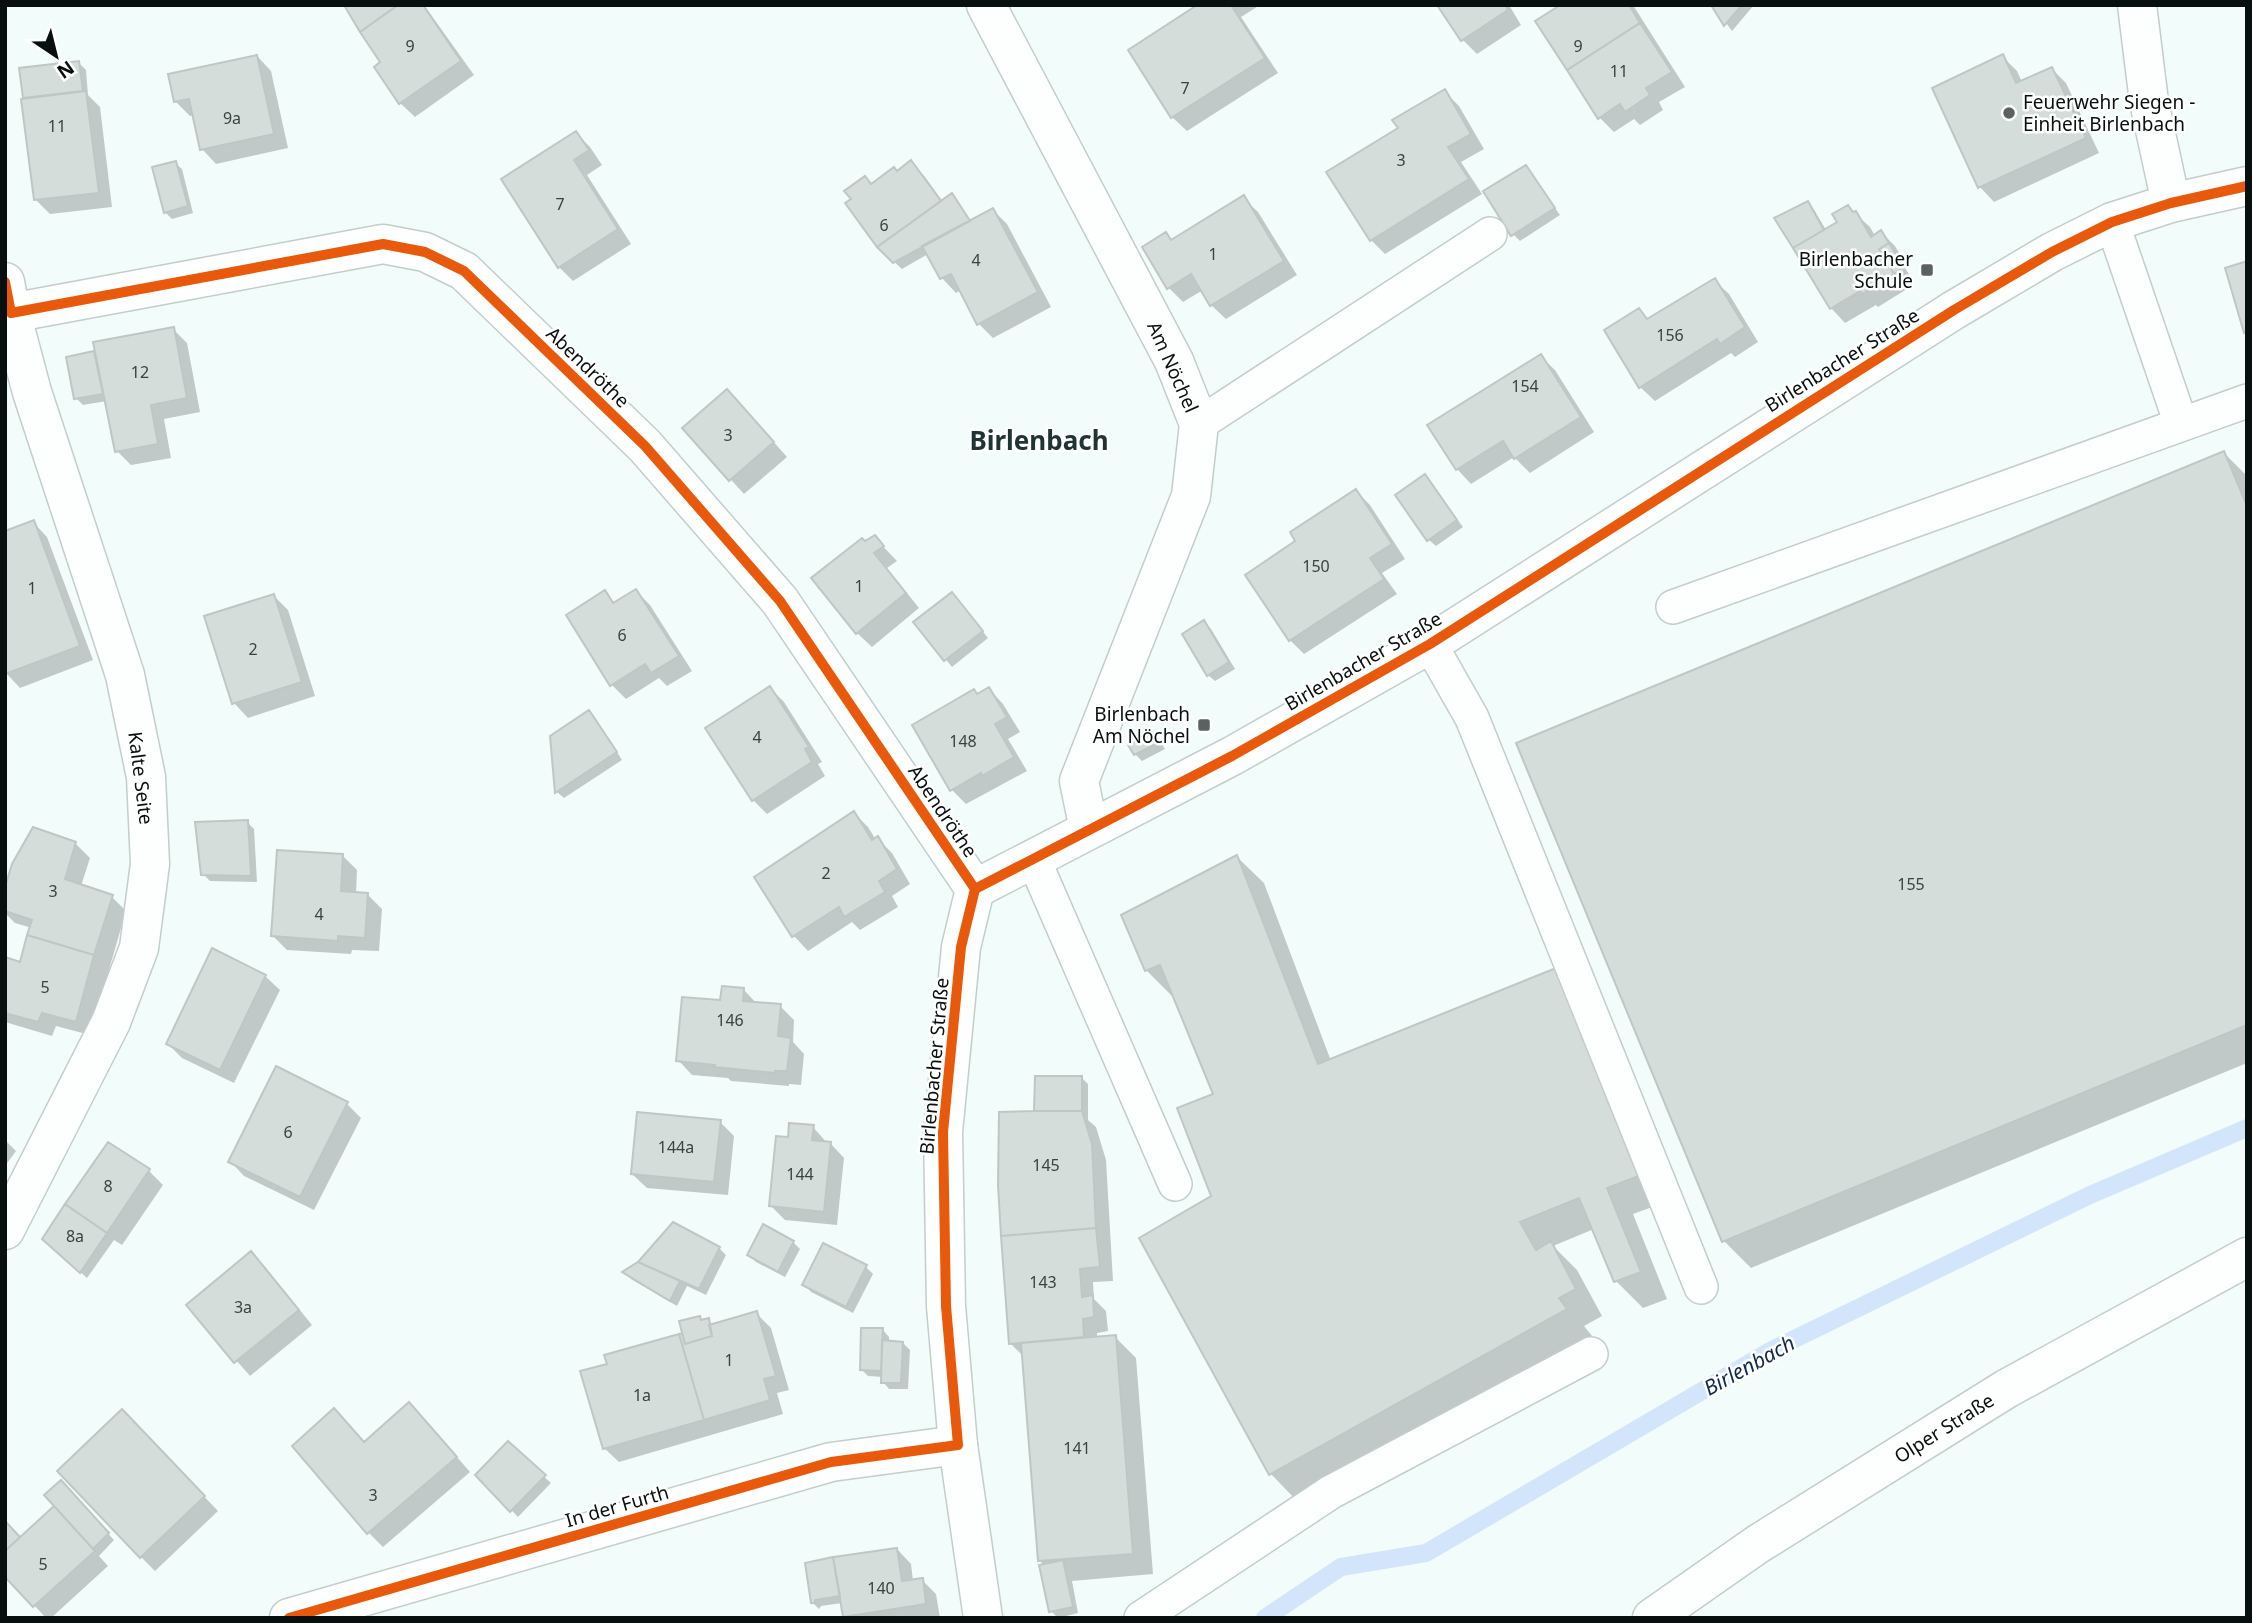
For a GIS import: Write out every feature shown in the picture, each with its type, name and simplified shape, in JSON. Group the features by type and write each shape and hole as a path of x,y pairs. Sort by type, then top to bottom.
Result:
{"street":[{"name":"Am Nöchel","path":"986,5 1174,361 1199,424 1191,496 1079,781 1089,830"},
{"path":"2137,5 2149,102 2171,203"},
{"name":"Birlenbacher Straße","path":"983,1618 958,1445 946,1306 943,1132 961,947 975,890 1232,756 1430,644 1954,310 2052,252 2112,222 2171,203 2247,186"},
{"name":"Abendröthe","path":"8,297 383,244 425,252 464,271 645,446 780,601 975,890"},
{"name":"Kalte Seite","path":"5,1230 111,1022 139,948 150,863 146,777 125,675 32,392 8,297"},
{"name":"Olper Straße","path":"1652,1618 1758,1544 2006,1388 2247,1257"},
{"name":"In der Furth","path":"289,1618 831,1462 958,1445"}],"lane":[{"path":"2112,222 2181,424"},
{"path":"1199,424 1490,234"},
{"path":"1674,607 2247,401"},
{"path":"1430,644 1472,718 1702,1287"},
{"path":"1033,858 1175,1184"},
{"path":"1140,1618 1331,1492 1591,1354"}],"building":[{"path":"344,5 398,5 360,32"},
{"path":"398,5 423,5 461,61 399,104 374,67 380,62 360,32"},
{"path":"1192,5 1231,5 1265,58 1171,118 1128,50 1194,7"},
{"path":"1437,5 1505,5 1508,10 1461,41"},
{"path":"1556,5 1629,5 1640,23 1567,70 1535,21 1557,7"},
{"path":"1711,5 1742,5 1724,26"},
{"path":"1640,23 1672,72 1646,88 1650,95 1625,112 1620,104 1598,119 1567,70"},
{"name":"Feuerwehr Siegen - Einheit Birlenbach","path":"2003,54 2016,83 2052,67 2086,138 1978,188 1932,88"},
{"path":"257,55 274,134 200,150 189,99 174,102 168,74"},
{"path":"79,61 83,91 23,98 19,68"},
{"path":"1445,89 1471,134 1448,147 1469,179 1370,241 1326,172 1398,128 1392,120"},
{"path":"86,91 99,193 34,200 21,99"},
{"path":"576,131 589,150 574,160 618,229 558,268 501,179"},
{"path":"911,160 941,201 877,247 845,203 851,199 844,191 865,176 871,184 894,167 897,171"},
{"path":"176,161 188,206 164,213 152,167"},
{"path":"1526,165 1555,208 1511,236 1483,191"},
{"path":"952,193 970,221 893,263 877,247"},
{"path":"1244,195 1284,261 1210,306 1191,274 1167,289 1142,247 1166,232 1171,240"},
{"path":"1808,201 1824,230 1793,248 1774,218"},
{"path":"1848,205 1853,212 1856,211 1871,237 1881,230 1889,243 1879,249 1894,274 1862,294 1860,291 1830,309 1793,248 1837,222 1832,214"},
{"path":"993,208 1038,292 977,325 951,274 940,279 922,246"},
{"path":"1889,243 1904,267 1894,274 1879,249"},
{"path":"2247,261 2247,332 2244,333 2225,268"},
{"path":"1715,278 1745,327 1720,344 1717,339 1639,388 1604,330 1639,308 1647,319"},
{"path":"174,327 187,398 151,405 158,444 115,452 93,342"},
{"path":"94,351 103,394 74,399 66,357"},
{"path":"1541,354 1581,417 1514,459 1503,441 1456,470 1427,425"},
{"path":"727,389 774,442 729,481 682,428"},
{"path":"2224,451 2247,506 2247,1025 1722,1242 1516,743"},
{"path":"1425,474 1457,520 1427,541 1395,495"},
{"path":"1356,489 1392,544 1370,558 1384,579 1289,641 1245,575 1295,541 1290,532"},
{"path":"34,520 80,646 5,674 5,531"},
{"path":"875,535 884,546 874,553 906,593 856,634 811,578 862,538 865,541"},
{"path":"636,589 679,656 651,673 645,664 610,686 566,615 605,590 613,603"},
{"path":"952,592 983,631 944,661 913,622"},
{"path":"274,594 302,682 232,704 204,616"},
{"path":"1204,620 1229,662 1207,676 1182,634"},
{"path":"770,686 809,747 805,749 812,762 752,801 705,728"},
{"path":"989,687 1007,717 995,724 1014,757 950,791 912,725 974,689 977,694"},
{"path":"589,710 617,752 555,793 550,736"},
{"path":"1155,732 1160,742 1134,755 1128,745"},
{"path":"854,811 872,840 878,836 897,869 879,881 885,892 844,917 839,907 792,937 754,877"},
{"path":"248,820 251,876 201,875 195,822"},
{"path":"33,827 76,842 65,879 113,895 94,955 27,935 32,920 5,911 5,887 12,864"},
{"path":"277,850 343,854 341,891 368,893 365,938 338,936 338,941 271,936"},
{"path":"1237,855 1318,1064 1556,968 1641,1175 1607,1188 1641,1272 1614,1282 1579,1198 1520,1222 1536,1250 1551,1241 1576,1289 1559,1298 1567,1309 1269,1475 1139,1238 1211,1196 1177,1108 1213,1094 1160,965 1145,971 1121,915"},
{"path":"27,935 94,955 76,1022 42,1013 38,1022 5,1013 5,957 20,962"},
{"path":"212,948 266,975 220,1070 166,1044"},
{"path":"722,986 744,988 743,1001 781,1004 778,1036 791,1038 787,1071 775,1073 676,1061 682,997 720,1000"},
{"path":"276,1066 348,1102 300,1197 228,1162"},
{"path":"1035,1076 1082,1076 1082,1111 1034,1111"},
{"path":"1082,1111 1092,1144 1096,1228 1001,1236 998,1185 999,1112"},
{"path":"637,1112 721,1120 714,1182 631,1174"},
{"path":"789,1123 814,1125 812,1140 831,1142 824,1212 769,1206 776,1136 788,1137"},
{"path":"108,1142 150,1169 107,1233 65,1204"},
{"path":"65,1204 107,1233 80,1273 42,1239"},
{"path":"673,1222 720,1247 699,1289 638,1262"},
{"path":"763,1224 794,1241 778,1272 747,1255"},
{"path":"1096,1228 1100,1267 1080,1269 1082,1297 1093,1295 1094,1317 1083,1319 1084,1337 1009,1344 1001,1236"},
{"path":"823,1243 867,1265 846,1307 802,1285"},
{"path":"251,1251 299,1310 234,1363 186,1305"},
{"path":"638,1262 680,1281 670,1301 622,1272"},
{"path":"757,1311 776,1376 764,1379 770,1400 704,1420 679,1334 682,1333 685,1344 712,1336 709,1325"},
{"path":"700,1316 701,1320 709,1318 712,1336 685,1344 679,1321"},
{"path":"861,1328 883,1328 881,1371 860,1370"},
{"path":"679,1334 704,1420 603,1449 580,1371 607,1364 604,1355"},
{"path":"1116,1335 1133,1554 1038,1561 1021,1343"},
{"path":"882,1340 903,1342 901,1383 881,1383"},
{"path":"409,1402 457,1457 367,1534 292,1446 334,1408 364,1442"},
{"path":"122,1409 205,1496 140,1558 57,1471"},
{"path":"508,1441 546,1475 510,1512 475,1475"},
{"path":"61,1480 109,1533 93,1549 44,1495"},
{"path":"54,1506 95,1551 33,1607 5,1577 5,1551"},
{"path":"5,1521 20,1537 5,1551"},
{"path":"897,1548 902,1581 923,1578 926,1604 843,1617 833,1557"},
{"path":"833,1557 840,1596 811,1603 805,1563"},
{"path":"1063,1560 1073,1607 1049,1612 1039,1565"}],"waterway":[{"name":"Birlenbach","path":"1265,1618 1341,1567 1426,1553 1770,1351 2090,1195 2247,1128"}],"cycle path":[{"path":"289,1618 831,1462 958,1445 946,1306 943,1132 961,947 975,889 1232,756 1430,644 1954,310 2052,252 2112,222 2171,203 2247,186"},
{"path":"5,282 11,313 383,244 425,252 464,271 645,446 780,601 975,889"}],"place":[{"name":"Feuerwehr Siegen - Einheit Birlenbach","path":"2009,113"},
{"name":"Birlenbacher Schule","path":"1927,270"},
{"name":"Birlenbach Am Nöchel","path":"1204,725"}],"district":[{"name":"Birlenbach","path":"1039,440"}]}
